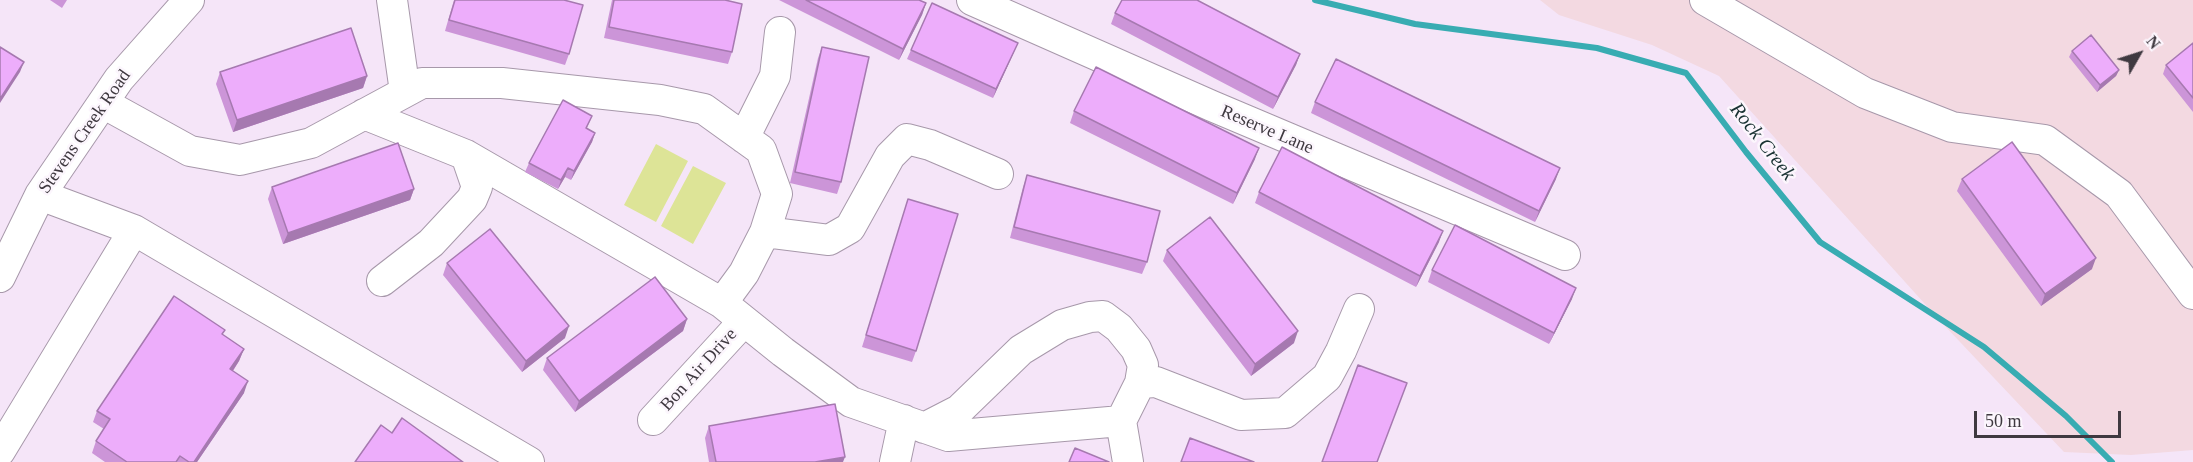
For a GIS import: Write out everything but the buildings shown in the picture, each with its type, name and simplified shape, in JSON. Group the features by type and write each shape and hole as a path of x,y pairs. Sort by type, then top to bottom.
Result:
{"street":[{"name":"Stevens Creek Road","path":"0,277 40,195 119,79 189,0"},
{"path":"392,0 405,92"},
{"name":"Reserve Lane","path":"972,0 1212,106 1565,255"},
{"path":"1705,0 1865,93 1952,127 2045,140 2119,194 2193,294"},
{"path":"744,138 775,76 780,32"},
{"name":"Bon Air Drive","path":"103,103 190,151 240,160 311,143 422,82 502,83 660,100 704,108 762,150 777,194 765,232 744,273 733,312 653,420"},
{"path":"364,114 466,155 733,312 851,402 948,436 1121,421"},
{"path":"765,232 829,240 850,228 890,156 907,139 930,145 998,174"},
{"path":"382,280 431,243 472,199 477,187 466,155"},
{"path":"40,195 134,230 528,462"},
{"path":"0,451 134,230"},
{"path":"1140,383 1156,382 1242,415 1285,413 1327,377 1359,309"},
{"path":"895,462 914,424 959,410 1021,350 1062,325 1090,317 1103,316 1119,328 1136,349 1143,366 1140,383 1121,421 1128,462"},
{"path":"0,457 7,462"}],"shaded area":[{"path":"1540,0 2193,0 2193,450 2131,455 2064,452 1943,324 1719,76 1652,45 1559,15"}],"green space":[{"path":"656,144 688,161 656,222 624,205"},
{"path":"693,166 726,183 693,244 661,226"}],"waterway":[{"name":"Rock Creek","path":"1315,0 1415,24 1597,48 1686,73 1746,152 1820,242 1984,347 2066,416 2112,462"}]}
